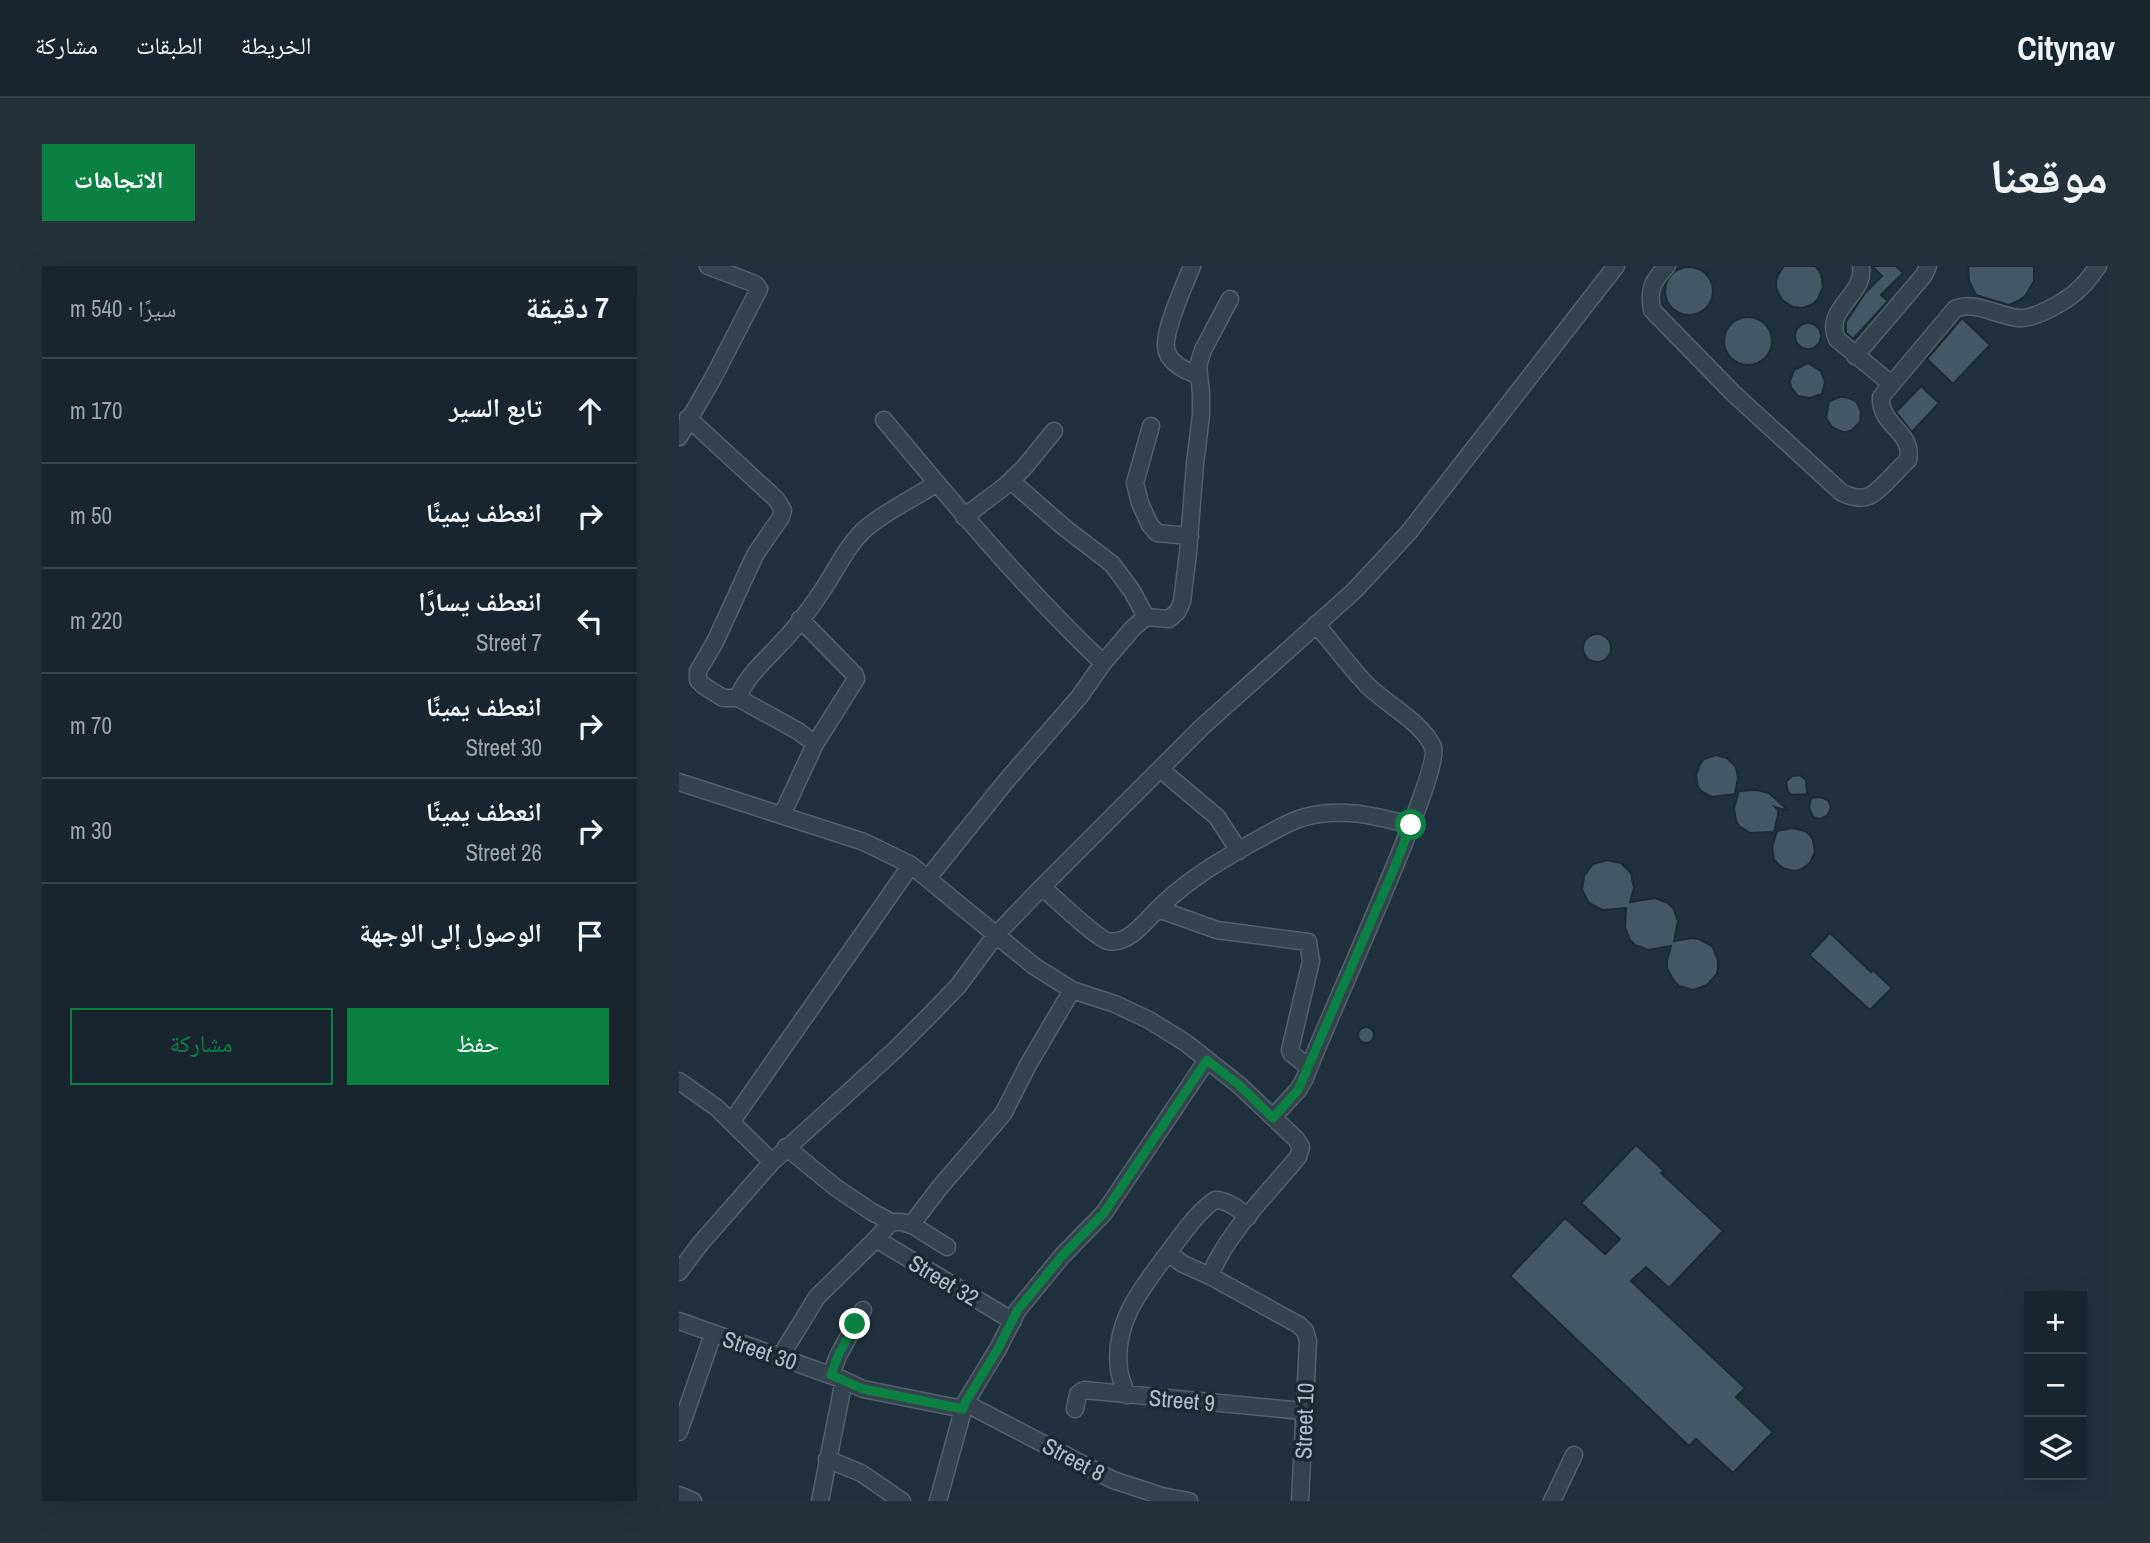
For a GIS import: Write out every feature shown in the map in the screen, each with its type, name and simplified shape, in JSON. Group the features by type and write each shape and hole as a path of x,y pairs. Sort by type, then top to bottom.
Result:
{"street":[{"path":"679,437 759,289 755,284 708,266"},
{"path":"1192,266 1165,345 1174,362 1198,375"},
{"path":"679,1272 700,1244 786,1147 895,1050 931,1014 958,986 995,936 1042,887 1202,727 1354,591 1409,531 1616,266"},
{"path":"1667,266 1654,280 1650,296 1652,310 1733,393 1847,496 1860,498 1870,496 1908,460 1909,444 1882,413 1881,397 1955,309 1961,306 1973,307 2028,318 2076,292 2098,266"},
{"path":"1861,266 1859,284 1835,316 1833,325 1837,339 1891,384"},
{"path":"1856,356 1924,275 1928,266"},
{"path":"928,878 1007,780 1080,696 1103,663 1133,628 1146,617 1169,619 1177,612 1182,601 1190,536 1201,415 1198,366 1230,299"},
{"path":"688,418 776,499 783,510 755,555 715,642 698,671 698,680 723,698 738,698 798,731 815,744"},
{"path":"884,420 964,517 1055,618 1103,663"},
{"path":"1151,426 1135,484 1140,503 1150,525 1157,533 1190,536"},
{"path":"964,517 1011,481 1054,431"},
{"path":"1011,481 1112,564 1132,591 1146,617"},
{"path":"738,698 746,682 783,641 862,532 876,520 937,484"},
{"path":"782,816 815,744 856,679 855,674 800,619"},
{"path":"1273,1118 1298,1090 1393,871 1433,763 1433,747 1427,738 1408,718 1367,685 1316,624"},
{"path":"1160,769 1217,817 1239,851"},
{"path":"679,782 864,842 911,865 1034,966 1072,990 1115,1004 1149,1020 1186,1043 1239,1085 1296,1139 1301,1151 1217,1259 1210,1276 1183,1264 1168,1253"},
{"path":"1042,887 1096,935 1110,942 1121,940 1138,930 1185,884 1303,817 1325,813 1363,813 1411,825"},
{"path":"732,1121 911,865"},
{"path":"1158,909 1217,930 1307,942 1311,961 1290,1050 1308,1067"},
{"path":"911,1225 1003,1114 1072,990"},
{"path":"938,1501 964,1406 1017,1311 1042,1279 1104,1213 1207,1060"},
{"path":"679,1082 717,1108 772,1162"},
{"path":"786,1147 835,1187 891,1222 911,1225 947,1247"},
{"path":"1127,1395 1119,1371 1122,1326 1143,1285 1195,1219 1215,1200 1223,1201 1248,1217"},
{"path":"780,1357 817,1297 891,1222"},
{"name":"Street 32","path":"876,1239 1013,1321"},
{"name":"Street 10","path":"1210,1276 1299,1325 1305,1331 1308,1341 1300,1501"},
{"path":"820,1501 838,1377 838,1356 863,1310"},
{"name":"Street 30","path":"679,1321 838,1377 863,1389 964,1406"},
{"path":"679,1432 713,1334"},
{"path":"975,1352 990,1361"},
{"name":"Street 9","path":"1075,1409 1081,1390 1303,1411"},
{"name":"Street 8","path":"964,1406 1113,1480 1162,1496 1189,1501"},
{"path":"1552,1501 1574,1455"},
{"path":"827,1459 861,1473 895,1499"},
{"path":"679,1495 693,1501"}],"building":[{"path":"1784,266 1817,268 1823,287 1813,304 1803,308 1793,307 1782,300 1776,288 1776,281"},
{"path":"1872,266 1896,266 1903,273 1881,295 1888,301 1853,339 1846,333 1846,322 1865,293 1882,276"},
{"path":"1968,266 2034,266 2034,281 2026,295 2009,305 1976,295 1969,281"},
{"path":"1689,267 1706,274 1713,291 1706,308 1689,315 1672,308 1665,291 1672,274"},
{"path":"1748,317 1765,324 1772,341 1765,358 1748,365 1731,358 1724,341 1731,324"},
{"path":"1962,318 1990,345 1953,384 1927,359"},
{"path":"1808,323 1817,327 1821,336 1817,345 1808,349 1799,345 1795,336 1799,327"},
{"path":"1808,363 1821,371 1825,382 1822,394 1810,398 1798,396 1790,381 1794,370"},
{"path":"1921,386 1939,403 1912,432 1896,412"},
{"path":"1840,397 1856,401 1861,411 1860,422 1847,432 1832,427 1826,418 1829,401"},
{"path":"1597,634 1607,638 1611,648 1607,658 1597,662 1587,658 1583,648 1587,638"},
{"path":"1716,755 1727,758 1736,767 1738,778 1735,794 1712,797 1698,787 1696,775 1700,764 1704,759"},
{"path":"1800,775 1806,780 1807,794 1793,795 1788,792 1786,782 1792,776"},
{"path":"1757,790 1769,793 1789,811 1775,807 1778,815 1774,832 1750,833 1736,821 1734,808 1739,791"},
{"path":"1811,798 1828,800 1831,808 1827,816 1820,819 1813,817 1809,807"},
{"path":"1793,828 1810,835 1815,852 1810,863 1794,871 1778,864 1774,859 1772,847 1777,831"},
{"path":"1607,860 1621,863 1631,873 1634,888 1630,902 1655,898 1673,908 1678,921 1674,941 1692,938 1712,946 1718,967 1717,974 1707,985 1693,990 1679,986 1674,981 1667,968 1671,946 1648,950 1635,945 1625,927 1626,908 1602,910 1589,903 1582,890 1584,876 1593,864"},
{"path":"1830,933 1892,988 1870,1010 1809,955"},
{"path":"1366,1027 1372,1029 1372,1041 1366,1043 1360,1041 1358,1035 1360,1029"},
{"path":"1636,1145 1664,1171 1661,1173 1723,1231 1669,1288 1646,1267 1631,1281 1745,1388 1736,1397 1773,1432 1733,1473 1696,1439 1689,1446 1510,1276 1565,1218 1605,1254 1620,1239 1581,1203"}],"route":[{"path":"855,1324 831,1375 863,1389 963,1409 1017,1311 1062,1256 1104,1213 1207,1060 1239,1085 1273,1118 1298,1090 1411,825"}]}
